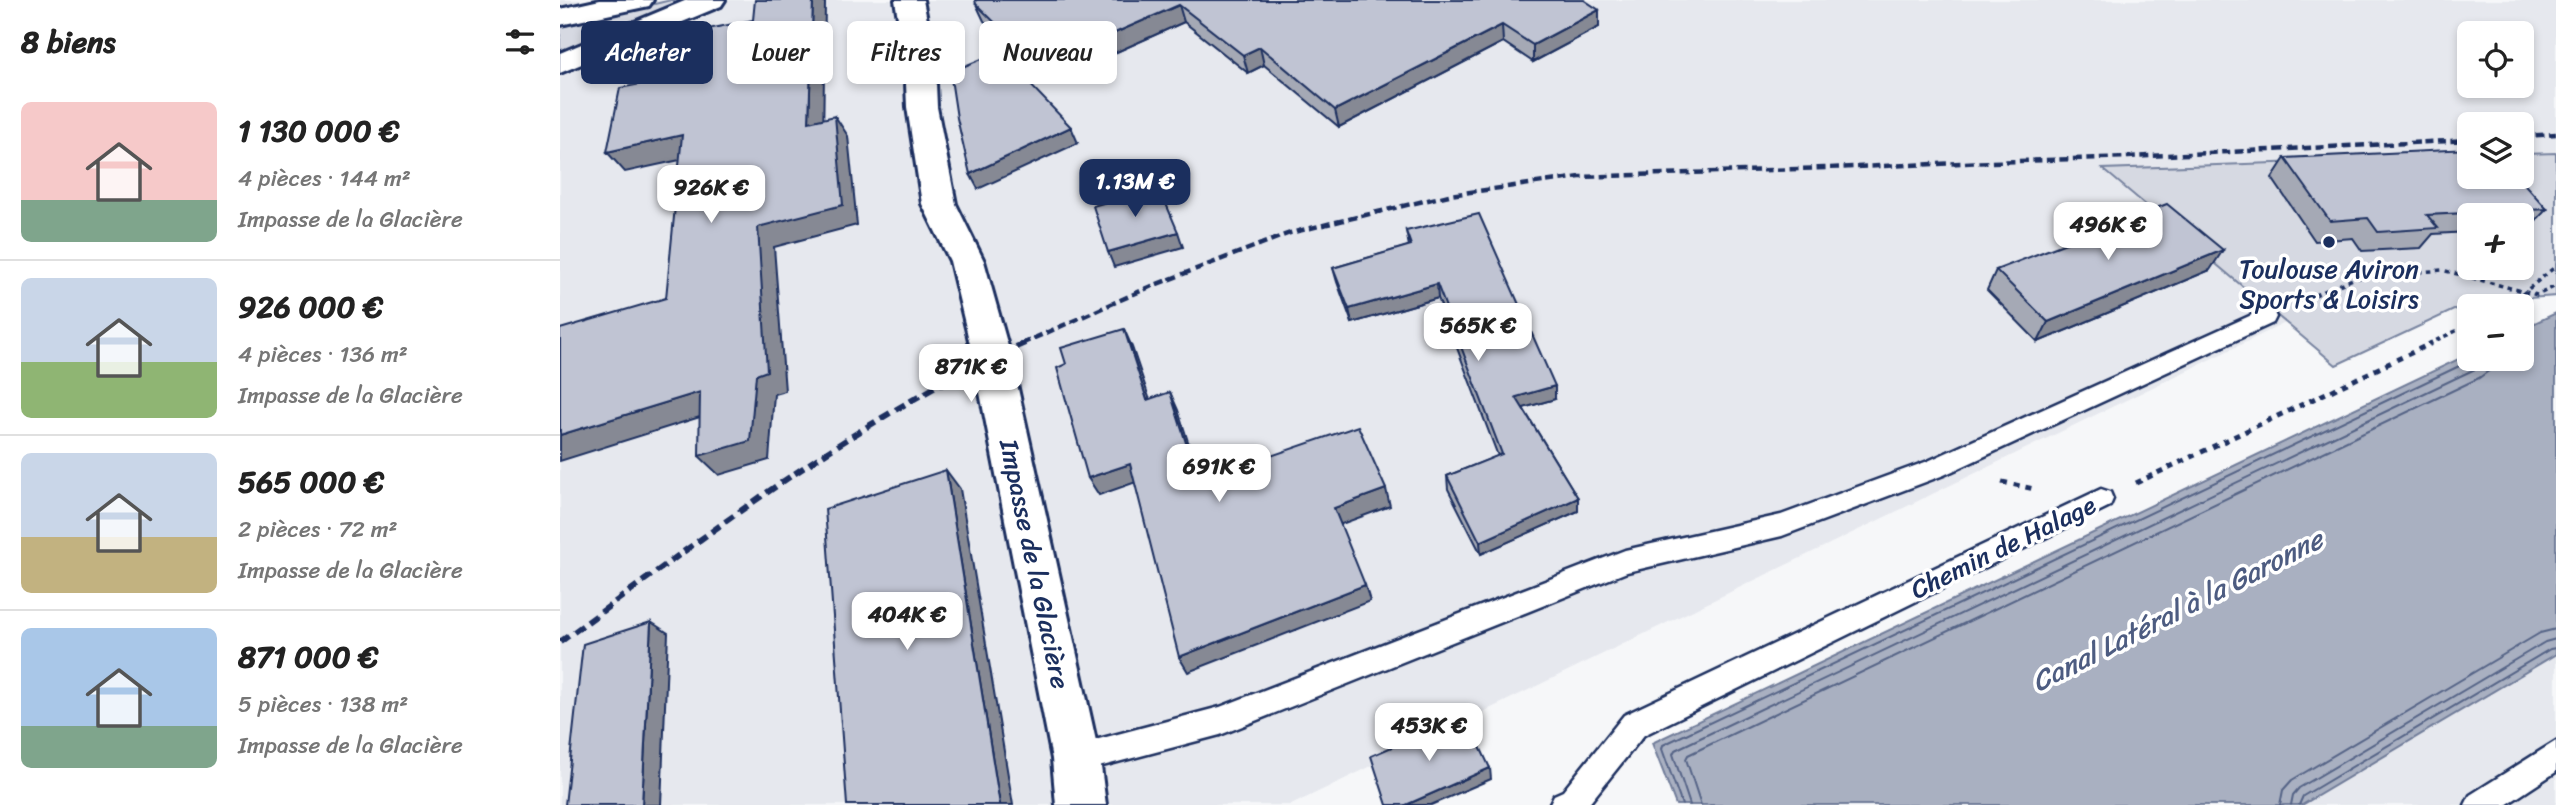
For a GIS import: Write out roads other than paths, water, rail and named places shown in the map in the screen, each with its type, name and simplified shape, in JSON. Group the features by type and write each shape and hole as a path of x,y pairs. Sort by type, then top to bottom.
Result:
{"street":[{"path":"560,17 639,0"},
{"path":"560,64 711,0"},
{"name":"Impasse de la Glacière","path":"909,0 920,60 922,107 939,204 967,261 992,357 1076,760 1081,805"}],"lane":[{"path":"1076,760 1220,721 1625,561 1782,525 1936,468 2265,317"},
{"name":"Chemin de Halage","path":"1564,805 1573,801 1634,725 2101,499"},
{"path":"2480,805 2556,755"}],"water":[{"name":"Canal Latéral à la Garonne","path":"2556,313 2556,654 2302,805 1676,805 1652,743 2457,360 2457,371 2534,371 2534,323"}],"railway":[{"path":"2534,135 2556,134"},
{"path":"1021,344 1152,286 1290,233 1449,195 1580,177 2128,157 2457,141"},
{"path":"560,642 728,520 843,442 902,406 1025,343"}],"place":[{"name":"Toulouse Aviron Sports & Loisirs","path":"2329,242"}]}
